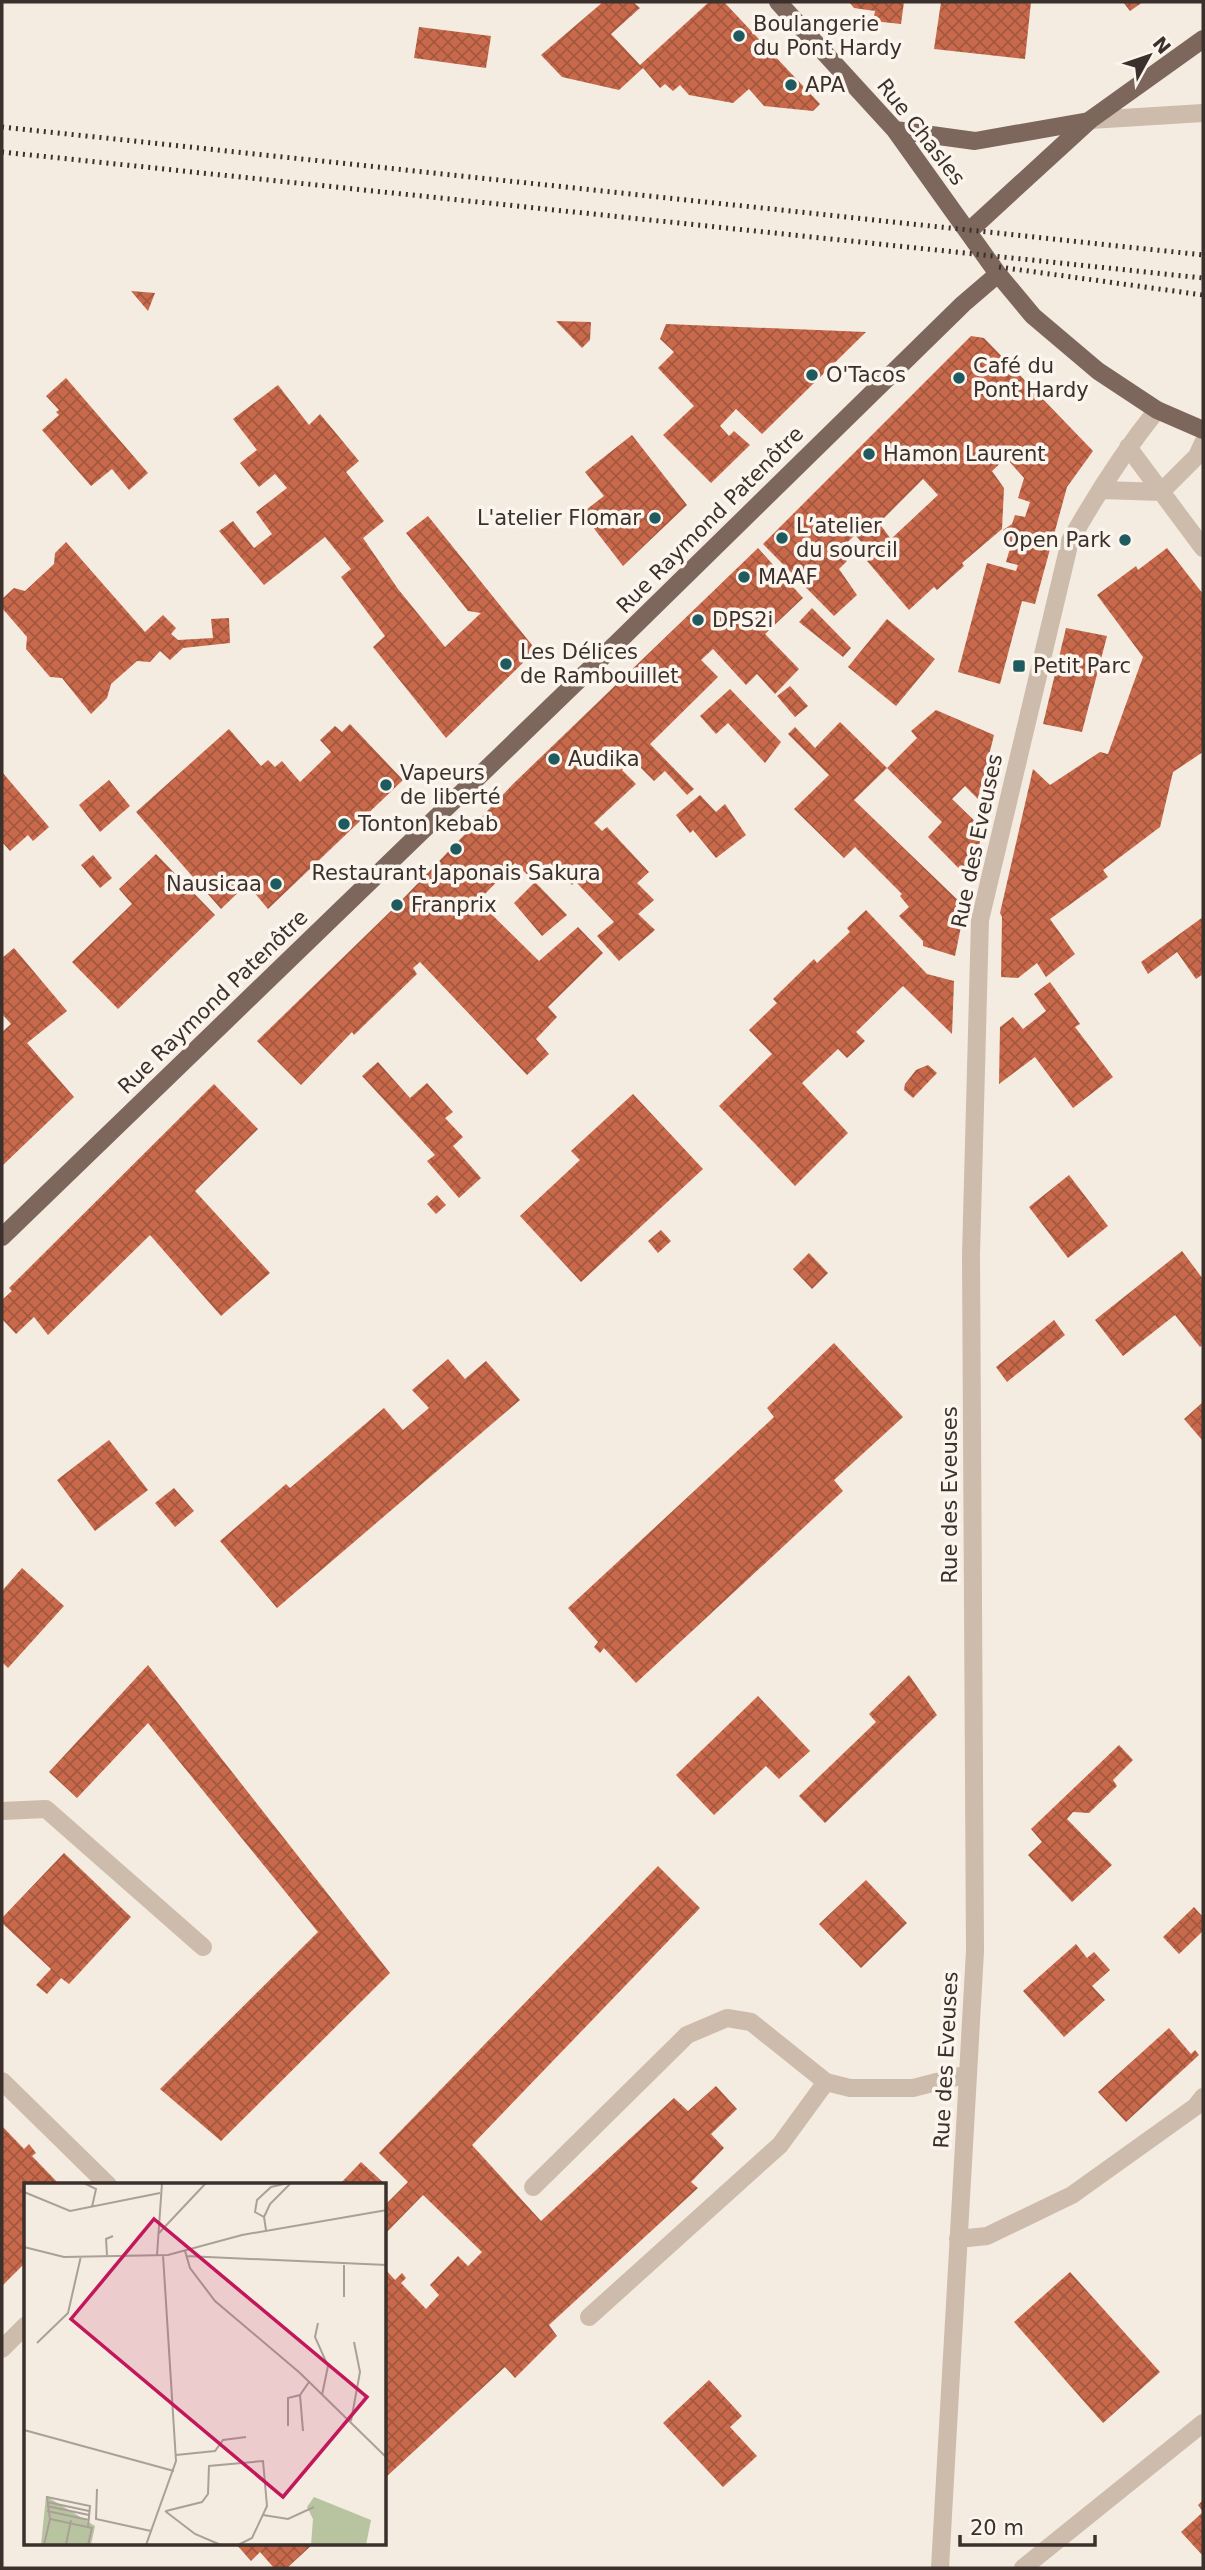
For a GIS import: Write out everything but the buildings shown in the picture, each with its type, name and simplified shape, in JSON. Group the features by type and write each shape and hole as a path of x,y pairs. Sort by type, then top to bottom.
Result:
{"main road":[{"name":"Rue Chasles","path":"778,2 895,130 998,274 1033,316 1085,362 1157,410 1203,430"},
{"path":"969,231 1090,120 1203,39"},
{"path":"895,130 975,141 1090,120"},
{"name":"Rue Raymond Patenôtre","path":"2,1237 622,638 943,323 998,274"}],"street":[{"path":"1090,120 1203,113"},
{"name":"Rue des Eveuses","path":"940,2568 975,1951 971,1255 980,920 1070,541 1093,499 1157,410"},
{"path":"1102,490 1161,492 1197,456 1203,443"},
{"path":"1128,447 1203,548"},
{"path":"2,1811 46,1809 202,1947"},
{"path":"533,2187 687,2035 727,2018 751,2022 826,2082 850,2088 913,2088 968,2074"},
{"path":"2,2081 106,2183"},
{"path":"589,2317 780,2145 826,2082"},
{"path":"958,2239 987,2236 1072,2195 1195,2107 1203,2097"},
{"path":"2,2349 24,2327"},
{"path":"1023,2568 1203,2423"}],"railway":[{"path":"2,127 1203,255"},
{"path":"2,152 1203,278"},
{"path":"999,267 1203,295"}],"place":[{"name":"Boulangerie du Pont Hardy","path":"739,36"},
{"name":"APA","path":"791,85"},
{"name":"O'Tacos","path":"812,375"},
{"name":"Café du Pont Hardy","path":"959,378"},
{"name":"Hamon Laurent","path":"869,454"},
{"name":"L'atelier Flomar","path":"655,518"},
{"name":"L’atelier du sourcil","path":"782,538"},
{"name":"Open Park","path":"1125,540"},
{"name":"MAAF","path":"744,577"},
{"name":"DPS2i","path":"698,620"},
{"name":"Les Délices de Rambouillet","path":"506,664"},
{"name":"Petit Parc","path":"1019,666"},
{"name":"Audika","path":"554,759"},
{"name":"Vapeurs de liberté","path":"386,785"},
{"name":"Tonton kebab","path":"344,824"},
{"name":"Restaurant Japonais Sakura","path":"456,849"},
{"name":"Nausicaa","path":"276,884"},
{"name":"Franprix","path":"397,905"}]}
